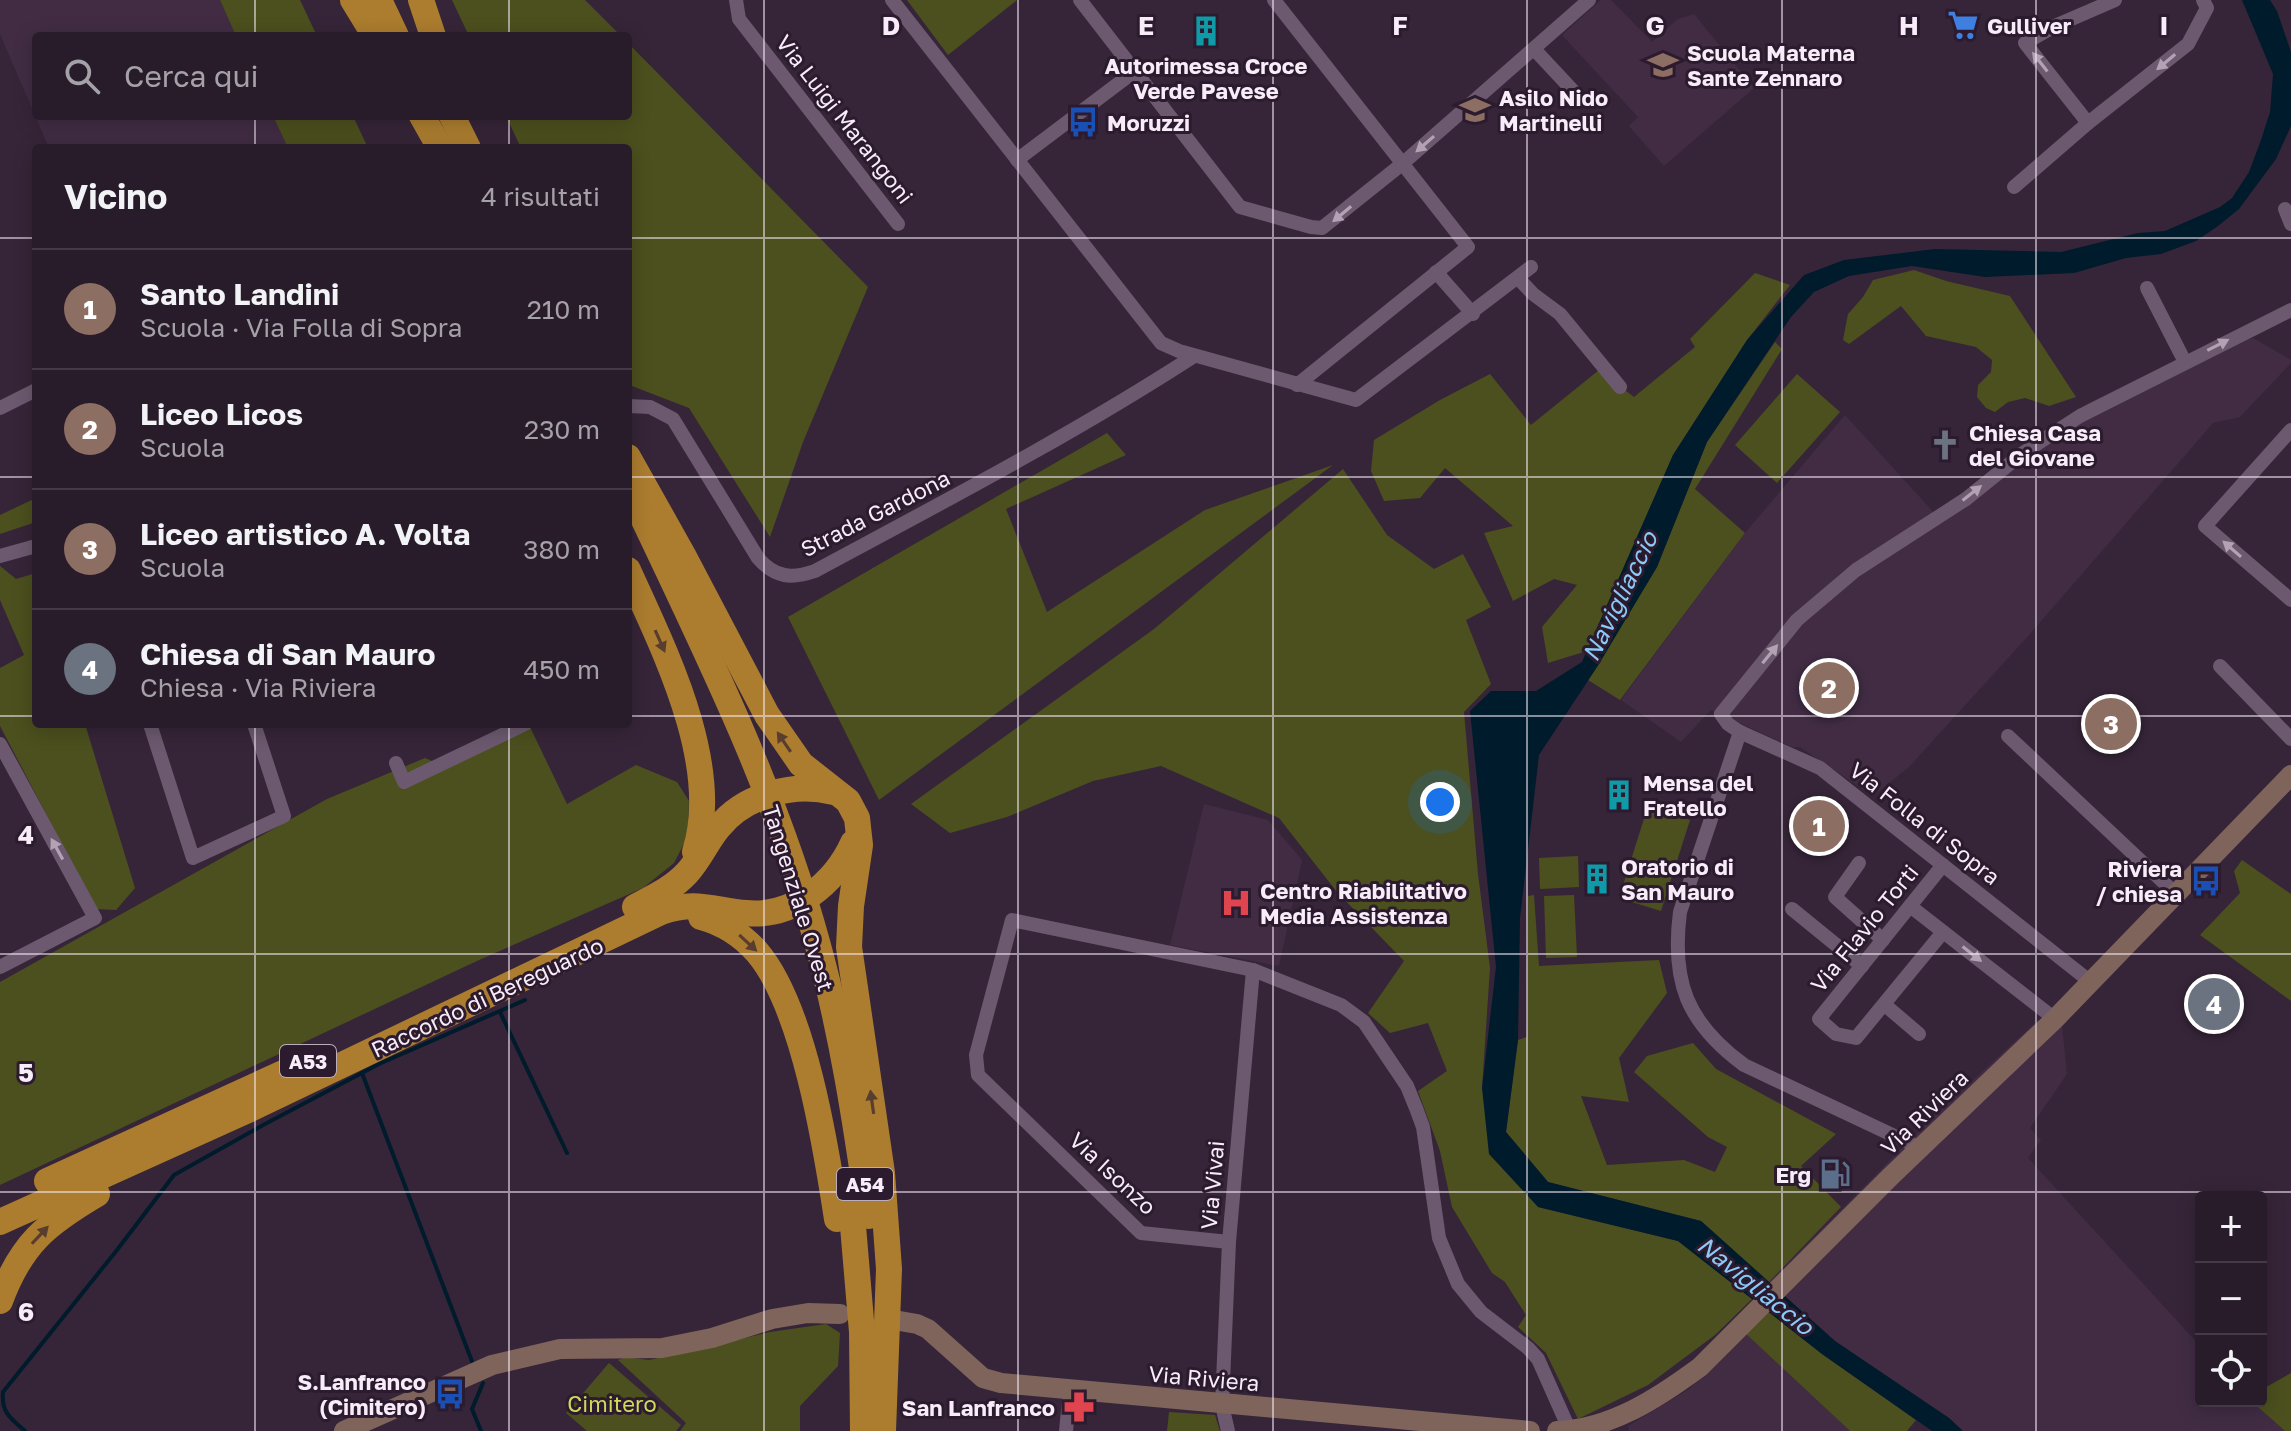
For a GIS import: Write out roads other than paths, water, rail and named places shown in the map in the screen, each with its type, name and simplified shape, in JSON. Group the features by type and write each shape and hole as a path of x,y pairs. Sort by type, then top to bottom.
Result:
{"highway":[{"path":"353,0 373,32"},
{"path":"379,0 394,32"},
{"path":"397,0 412,32"},
{"path":"421,0 432,32"},
{"path":"424,120 438,144"},
{"path":"435,120 445,144"},
{"path":"454,120 466,144"},
{"path":"466,120 475,144"},
{"path":"632,464 767,715 805,768 852,806 858,824 860,845 849,947 877,1133 886,1220 889,1269 882,1431"},
{"name":"Tangenziale Ovest","path":"632,495 743,752"},
{"name":"Tangenziale Ovest","path":"632,528 779,827 809,944 846,1067 872,1237 882,1431"},
{"path":"632,579 681,693 697,759 702,805 700,830 692,857 679,880"},
{"name":"A53","path":"620,924 679,880 694,865 717,829 740,807 792,789 811,788 840,794"},
{"name":"A53","path":"620,924 682,906 700,904 752,914 793,905 815,893 837,872 854,842 858,824"},
{"path":"620,924 677,915 709,919 731,929 750,944 779,988 807,1070 830,1177 845,1269 863,1431"},
{"name":"Raccordo di Bereguardo","path":"0,1222 246,1111 620,924"},
{"name":"Raccordo di Bereguardo","path":"0,1202 620,924"},
{"name":"Tangenziale Ovest","path":"809,944 846,1159 862,1332 863,1431"},
{"path":"0,1301 15,1268 45,1228 65,1213 246,1111"}],"street":[{"name":"Via Luigi Marangoni","path":"736,0 739,19 898,224"},
{"path":"892,0 1161,343 1194,356 1356,400 1531,267"},
{"path":"1080,0 1240,207 1322,228 1402,164 1589,0"},
{"path":"1274,0 1468,247 1297,385"},
{"path":"2088,123 2025,43 2055,26 2115,0"},
{"path":"2014,187 2088,123 2188,44 2207,8 2203,0"},
{"path":"1534,49 1576,94"},
{"path":"1017,160 1135,71"},
{"path":"2285,209 2291,224"},
{"path":"1436,272 1473,314"},
{"path":"1519,279 1560,314 1620,387"},
{"path":"2147,288 2185,362 2291,310"},
{"name":"Strada Gardona","path":"632,406 650,407 673,419 758,558 766,568 779,575 797,578 976,485 1113,408 1194,356"},
{"name":"Via Folla di Sopra","path":"2092,983 1820,768 1740,732 1728,724 1721,714 1797,620 1856,570 1966,499 2023,453 2080,416 2185,362"},
{"path":"0,408 32,392"},
{"path":"2291,430 2205,526 2291,600"},
{"path":"0,556 32,547"},
{"path":"2220,666 2291,739"},
{"path":"151,728 193,858 284,816 255,728"},
{"path":"396,763 404,782 517,728"},
{"path":"1740,732 1680,912 1676,944 1682,990 1702,1027 1722,1049 1744,1065 1920,1148"},
{"path":"2008,736 2176,894"},
{"path":"0,744 95,918 1,966"},
{"name":"Via Riviera","path":"1557,1431 1570,1431 1633,1411 1700,1367 1920,1148 2092,983 2291,775"},
{"path":"1859,863 1835,897 1883,940"},
{"name":"Via Flavio Torti","path":"1885,1005 1883,1003 1856,1038 1836,1034 1819,1019 1943,865"},
{"path":"1910,906 2055,1019"},
{"path":"1792,909 1862,966"},
{"name":"Via Isonzo","path":"1229,1242 1141,1233 978,1075 976,1055 1012,920 1253,970"},
{"path":"1919,1034 1885,1005 1943,932"},
{"path":"1253,970 1341,1005 1364,1022 1407,1086 1423,1127 1439,1238 1458,1284 1481,1312 1538,1359 1570,1431"},
{"name":"Via Vivai","path":"1228,1431 1222,1405 1229,1242 1253,970"},
{"path":"344,1431 492,1365 560,1349 662,1348 712,1338 772,1319 808,1313 840,1314"},
{"name":"Via Riviera","path":"894,1320 928,1329 983,1378 1001,1383 1460,1428 1530,1431"},
{"path":"1066,1431 1070,1390"}],"water":[{"name":"Navigliaccio","path":"2242,0 2270,0 2277,11 2291,52 2291,126 2276,159 2239,209 2196,241 2161,254 2126,258 2074,273 1985,277 1912,266 1849,276 1814,292 1791,317 1707,442 1657,567 1599,664 1539,755 1520,918 1518,1040 1506,1132 1548,1182 1701,1221 1835,1341 1949,1418 1963,1431 1932,1431 1822,1354 1678,1241 1538,1207 1489,1154 1482,1088 1496,967 1470,711 1491,691 1536,691 1582,662 1673,455 1747,340 1804,275 1844,260 1935,249 2061,252 2138,233 2165,231 2220,207 2232,198 2249,172 2261,140 2270,112 2273,74"}],"waterway":[{"path":"25,1431 5,1410 3,1392 174,1175 379,1064 525,1000"},
{"path":"500,1012 567,1153"},
{"path":"362,1073 473,1364"},
{"path":"481,1431 472,1409 483,1383"}],"place":[{"name":"Gulliver","path":"1963,25"},
{"name":"Autorimessa Croce Verde Pavese","path":"1206,31"},
{"name":"Scuola Materna Sante Zennaro","path":"1663,65"},
{"name":"Asilo Nido Martinelli","path":"1475,110"},
{"name":"Moruzzi","path":"1083,122"},
{"name":"Chiesa Casa del Giovane","path":"1945,445"},
{"name":"Liceo Licos","path":"1829,688"},
{"name":"Liceo artistico A. Volta","path":"2111,724"},
{"name":"Mensa del Fratello","path":"1619,795"},
{"name":"Santo Landini","path":"1819,826"},
{"name":"Oratorio di San Mauro","path":"1597,879"},
{"name":"Riviera / chiesa","path":"2206,881"},
{"name":"Centro Riabilitativo Media Assistenza","path":"1236,903"},
{"name":"Chiesa di San Mauro","path":"2214,1004"},
{"name":"Erg","path":"1835,1174"},
{"name":"S.Lanfranco (Cimitero)","path":"450,1394"},
{"name":"San Lanfranco","path":"1079,1407"}],"park label":[{"name":"Cimitero","path":"612,1403"}]}
